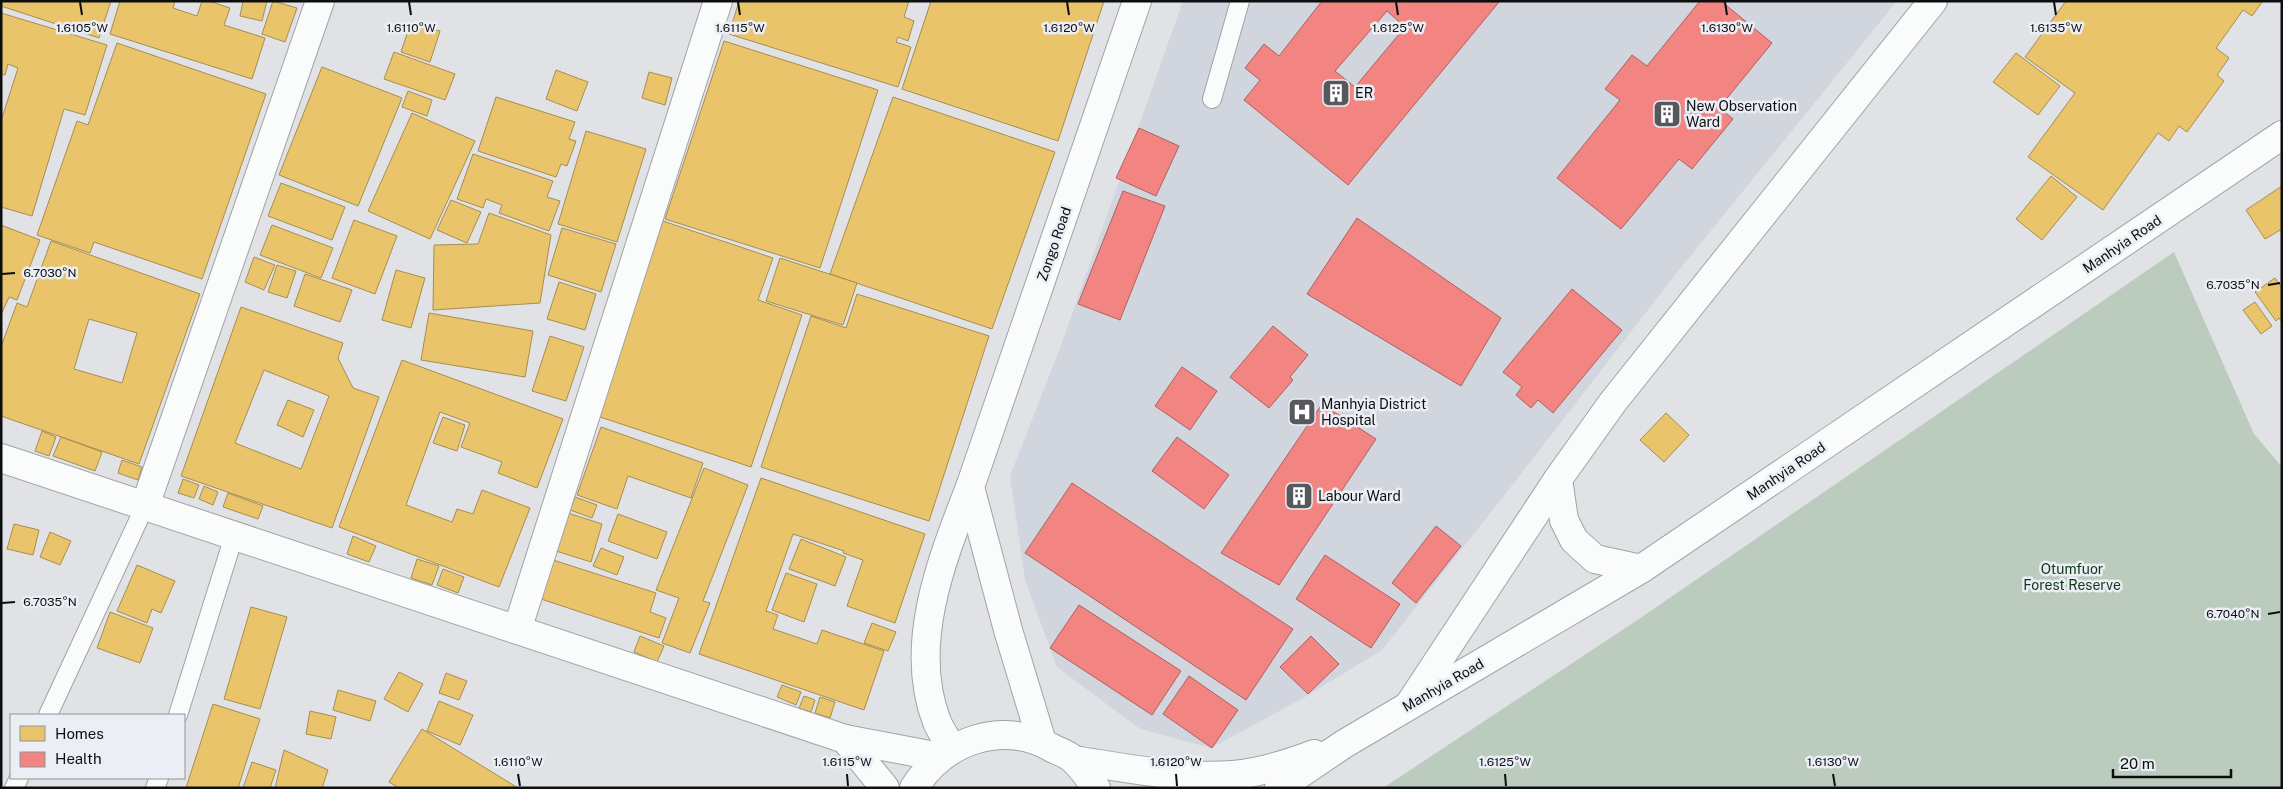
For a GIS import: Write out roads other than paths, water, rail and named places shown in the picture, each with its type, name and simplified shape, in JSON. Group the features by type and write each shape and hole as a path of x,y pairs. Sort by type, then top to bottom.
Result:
{"street":[{"path":"145,506 320,1"},
{"path":"517,630 718,1"},
{"name":"Zongo Road","path":"946,753 928,691 925,656 929,617 946,548 970,486 1137,1"},
{"path":"1409,705 1558,480 1613,402 1933,1"},
{"name":"Manhyia Road","path":"1280,788 1344,744 1641,568 2282,135"},
{"path":"1,458 845,739 946,753"},
{"path":"1558,480 1564,520 1574,540 1595,559 1641,568"},
{"path":"970,486 1008,630 1042,742"},
{"path":"914,788 924,772 946,753 980,737 1012,735 1042,742 1074,760 1178,776 1234,775 1295,761 1344,744"},
{"path":"845,739 885,788"},
{"path":"1074,760 1096,788"}],"lane":[{"path":"1212,99 1240,1"},
{"path":"48,714 145,506"},
{"path":"178,714 234,536"}],"place":[{"name":"ER","path":"1336,93"},
{"name":"New Observation Ward","path":"1667,114"},
{"name":"Manhyia District Hospital","path":"1302,412"},
{"name":"Labour Ward","path":"1299,496"}],"park label":[{"name":"Otumfuor Forest Reserve","path":"2072,578"}]}
